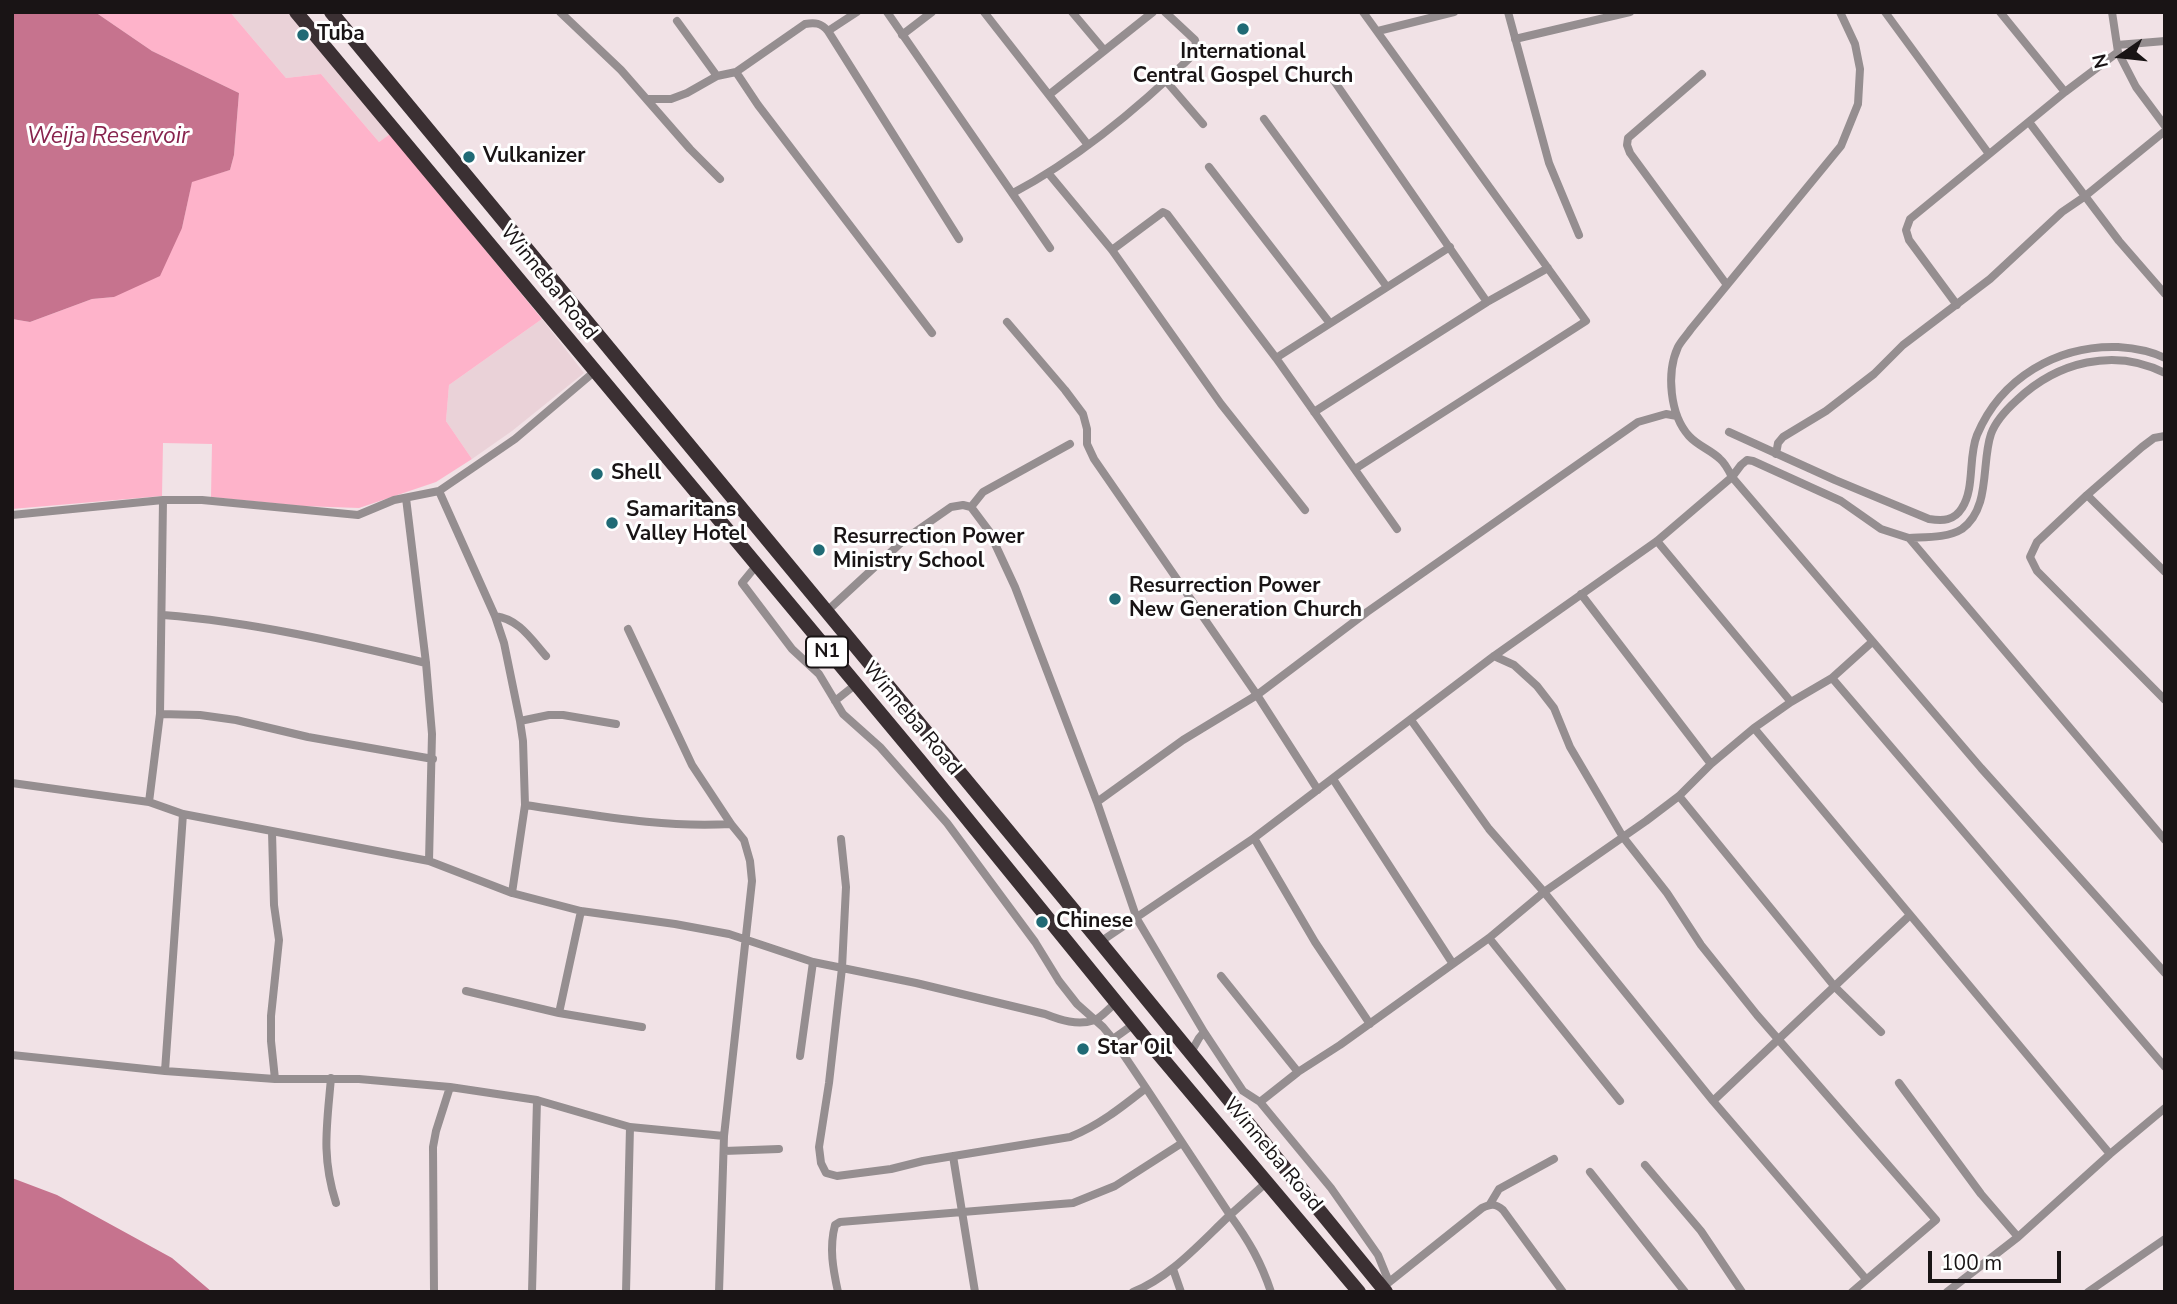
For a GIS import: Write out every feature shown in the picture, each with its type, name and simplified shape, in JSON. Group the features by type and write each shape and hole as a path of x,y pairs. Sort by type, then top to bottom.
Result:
{"highway":[{"name":"Winneba Road","path":"296,12 1359,1292"},
{"name":"Winneba Road","path":"331,12 1190,1054 1386,1287"},
{"path":"548,315 567,298"},
{"path":"1332,1258 1341,1248 1350,1247"}],"street":[{"path":"560,12 648,99 690,149 720,179"},
{"path":"828,31 858,12"},
{"path":"887,12 1049,248"},
{"path":"902,35 932,12"},
{"path":"984,12 1088,145"},
{"path":"1072,12 1104,50"},
{"path":"1050,94 1153,12"},
{"path":"1013,193 1049,174 1088,145 1166,81 1197,49 1195,40 1166,12"},
{"path":"1355,468 1586,321 1363,12"},
{"path":"1378,31 1454,12"},
{"path":"1508,12 1549,163 1579,235"},
{"path":"1515,39 1630,12"},
{"path":"1840,12 1855,44 1860,69 1858,104 1842,146 1678,347 1672,366 1676,416 1702,448 1720,458 1732,477 1980,768 2165,973"},
{"path":"1885,12 1989,155"},
{"path":"2000,12 2065,92"},
{"path":"1776,454 1778,443 1783,437 1836,403 1874,374 1903,345 1958,305 2007,264 2062,212 2084,197 2165,128 2136,87 2118,49 2112,12"},
{"path":"677,21 717,76"},
{"path":"648,99 671,99 687,93 717,76 736,72 805,24 815,22 823,25 959,239"},
{"path":"1958,305 1909,240 1906,230 1910,219 2118,49 2165,41"},
{"path":"736,72 758,105 932,333"},
{"path":"1702,74 1628,138 1627,145 1630,153 1727,285"},
{"path":"1330,75 1487,302"},
{"path":"1166,81 1203,124"},
{"path":"1264,118 1387,287"},
{"path":"2029,121 2084,197 2165,294"},
{"path":"1209,167 1329,322"},
{"path":"1049,174 1112,250 1221,404 1305,510"},
{"path":"1112,250 1155,216 1163,212 1167,214 1276,358 1397,529"},
{"path":"1276,358 1450,247"},
{"path":"1314,412 1487,302 1548,268"},
{"path":"1007,322 1083,414 1087,444 1094,459 1258,695 1318,790"},
{"path":"1729,432 1929,519 1940,521 1951,519 1964,505 1976,438 1987,414 2000,397 2036,367 2065,353 2095,346 2129,348 2165,358"},
{"path":"1100,942 1254,838 1494,656 1657,541 1732,477 1747,460 1841,501 1881,529 1909,538 1952,533 1963,528 1976,512 1984,484 1991,433 2004,412 2024,393 2062,368 2084,363 2108,360 2147,364 2165,373"},
{"path":"12,515 163,500 202,500 358,515 394,500 439,491 515,439 594,372"},
{"path":"1097,802 1183,740 1258,695 1367,612 1638,422 1666,414 1676,416"},
{"path":"2165,436 2154,438 2142,447 2087,495 2037,542 2030,557 2037,571 2165,700"},
{"path":"971,508 984,492 1070,444"},
{"path":"439,491 495,616 504,643 520,721 525,805 512,893"},
{"path":"2087,495 2165,572"},
{"path":"406,498 426,663 433,760 429,861"},
{"path":"149,802 160,714 163,500"},
{"path":"826,612 905,538 951,507 963,505 971,508 989,531 1015,587 1097,802 1137,919 1242,1091 1261,1102 1331,1188 1378,1255 1386,1287 1490,1204 1499,1189 1554,1160"},
{"path":"1909,538 2165,840"},
{"path":"1657,541 1791,702"},
{"path":"756,566 742,583 792,649 819,674 844,714 880,747 947,823 1035,942 1059,981 1077,1004 1113,1039 1251,1244 1271,1292"},
{"path":"1581,594 1711,764"},
{"path":"163,615 209,618 317,637 426,663"},
{"path":"495,616 505,617 518,625 546,656"},
{"path":"628,629 692,765 744,840 750,861 752,881 724,1136 719,1292"},
{"path":"1261,1102 1297,1072 1370,1024 1489,938 1544,892 1679,796 1711,764 1754,728 1832,678 1872,642"},
{"path":"1494,656 1514,665 1554,708 1570,747 1623,837 1667,893 1701,945 1777,1039 1936,1220 1853,1292"},
{"path":"1832,678 2165,1067"},
{"path":"835,701 855,685"},
{"path":"160,714 200,715 236,720 308,737 433,760"},
{"path":"520,721 563,715 616,724"},
{"path":"1411,720 1489,829 1544,892 1713,1101 1866,1279"},
{"path":"1754,728 2110,1154"},
{"path":"1333,779 1453,964"},
{"path":"12,783 149,802 183,814 429,861 512,893 581,911 675,924 745,939 813,962 1045,1014 1062,1021 1095,1020 1117,1002"},
{"path":"1679,796 1835,987 1881,1031"},
{"path":"525,805 650,824 691,827 731,824"},
{"path":"947,823 960,811"},
{"path":"165,1071 183,814"},
{"path":"272,832 274,905 279,940 271,1016 275,1079"},
{"path":"1254,838 1315,942 1370,1024"},
{"path":"841,839 846,887 842,968 819,1147 821,1163 826,1172 837,1176 891,1169 1070,1137 1102,1121 1146,1088"},
{"path":"559,1013 581,911"},
{"path":"1713,1101 1909,916"},
{"path":"1489,938 1620,1101"},
{"path":"800,1056 813,962"},
{"path":"1221,976 1297,1072"},
{"path":"466,991 559,1013 642,1027"},
{"path":"1113,1039 1134,1024"},
{"path":"1190,1054 1205,1032"},
{"path":"12,1055 165,1071 275,1079 331,1078 450,1087 537,1100 630,1127 724,1136"},
{"path":"331,1078 325,1142 329,1181 336,1203"},
{"path":"1899,1083 1981,1194 2018,1237"},
{"path":"434,1292 433,1147 450,1087"},
{"path":"532,1292 537,1100"},
{"path":"1947,1292 2018,1237 2165,1108"},
{"path":"626,1292 630,1127"},
{"path":"838,1292 831,1258 835,1225 845,1221 1073,1203 1115,1186 1182,1143"},
{"path":"724,1151 779,1149"},
{"path":"953,1156 975,1292"},
{"path":"1645,1165 1701,1231 1742,1292"},
{"path":"1590,1172 1685,1292"},
{"path":"1133,1292 1148,1286 1173,1269 1267,1182"},
{"path":"1490,1204 1503,1210 1563,1292"},
{"path":"2088,1292 2161,1242 2165,1254"},
{"path":"1173,1269 1181,1292"}],"shaded area":[{"path":"95,12 230,12 286,78 321,74 379,142 390,134 542,319 449,385 446,421 472,459 436,482 359,508 302,506 211,497 212,444 163,443 162,496 12,509 12,319 30,322 92,299 114,297 182,228 192,181 230,170 234,155 239,93 152,51"},
{"path":"230,12 288,12 390,134 379,142 321,74 286,78"},
{"path":"542,319 584,373 512,431 472,459 446,421 449,385"}],"water":[{"name":"Weija Reservoir","path":"12,12 95,12 152,51 239,93 234,155 230,170 192,182 182,228 160,276 114,297 92,299 30,322 12,319"},
{"path":"12,1178 57,1195 172,1258 212,1292 12,1292"}],"place":[{"name":"International Central Gospel Church","path":"1243,29"},
{"name":"Tuba","path":"303,35"},
{"name":"Vulkanizer","path":"469,157"},
{"name":"Shell","path":"597,474"},
{"name":"Samaritans Valley Hotel","path":"612,523"},
{"name":"Resurrection Power Ministry School","path":"819,550"},
{"name":"Resurrection Power New Generation Church","path":"1115,599"},
{"name":"Chinese","path":"1042,922"},
{"name":"Star Oil","path":"1083,1049"}]}
